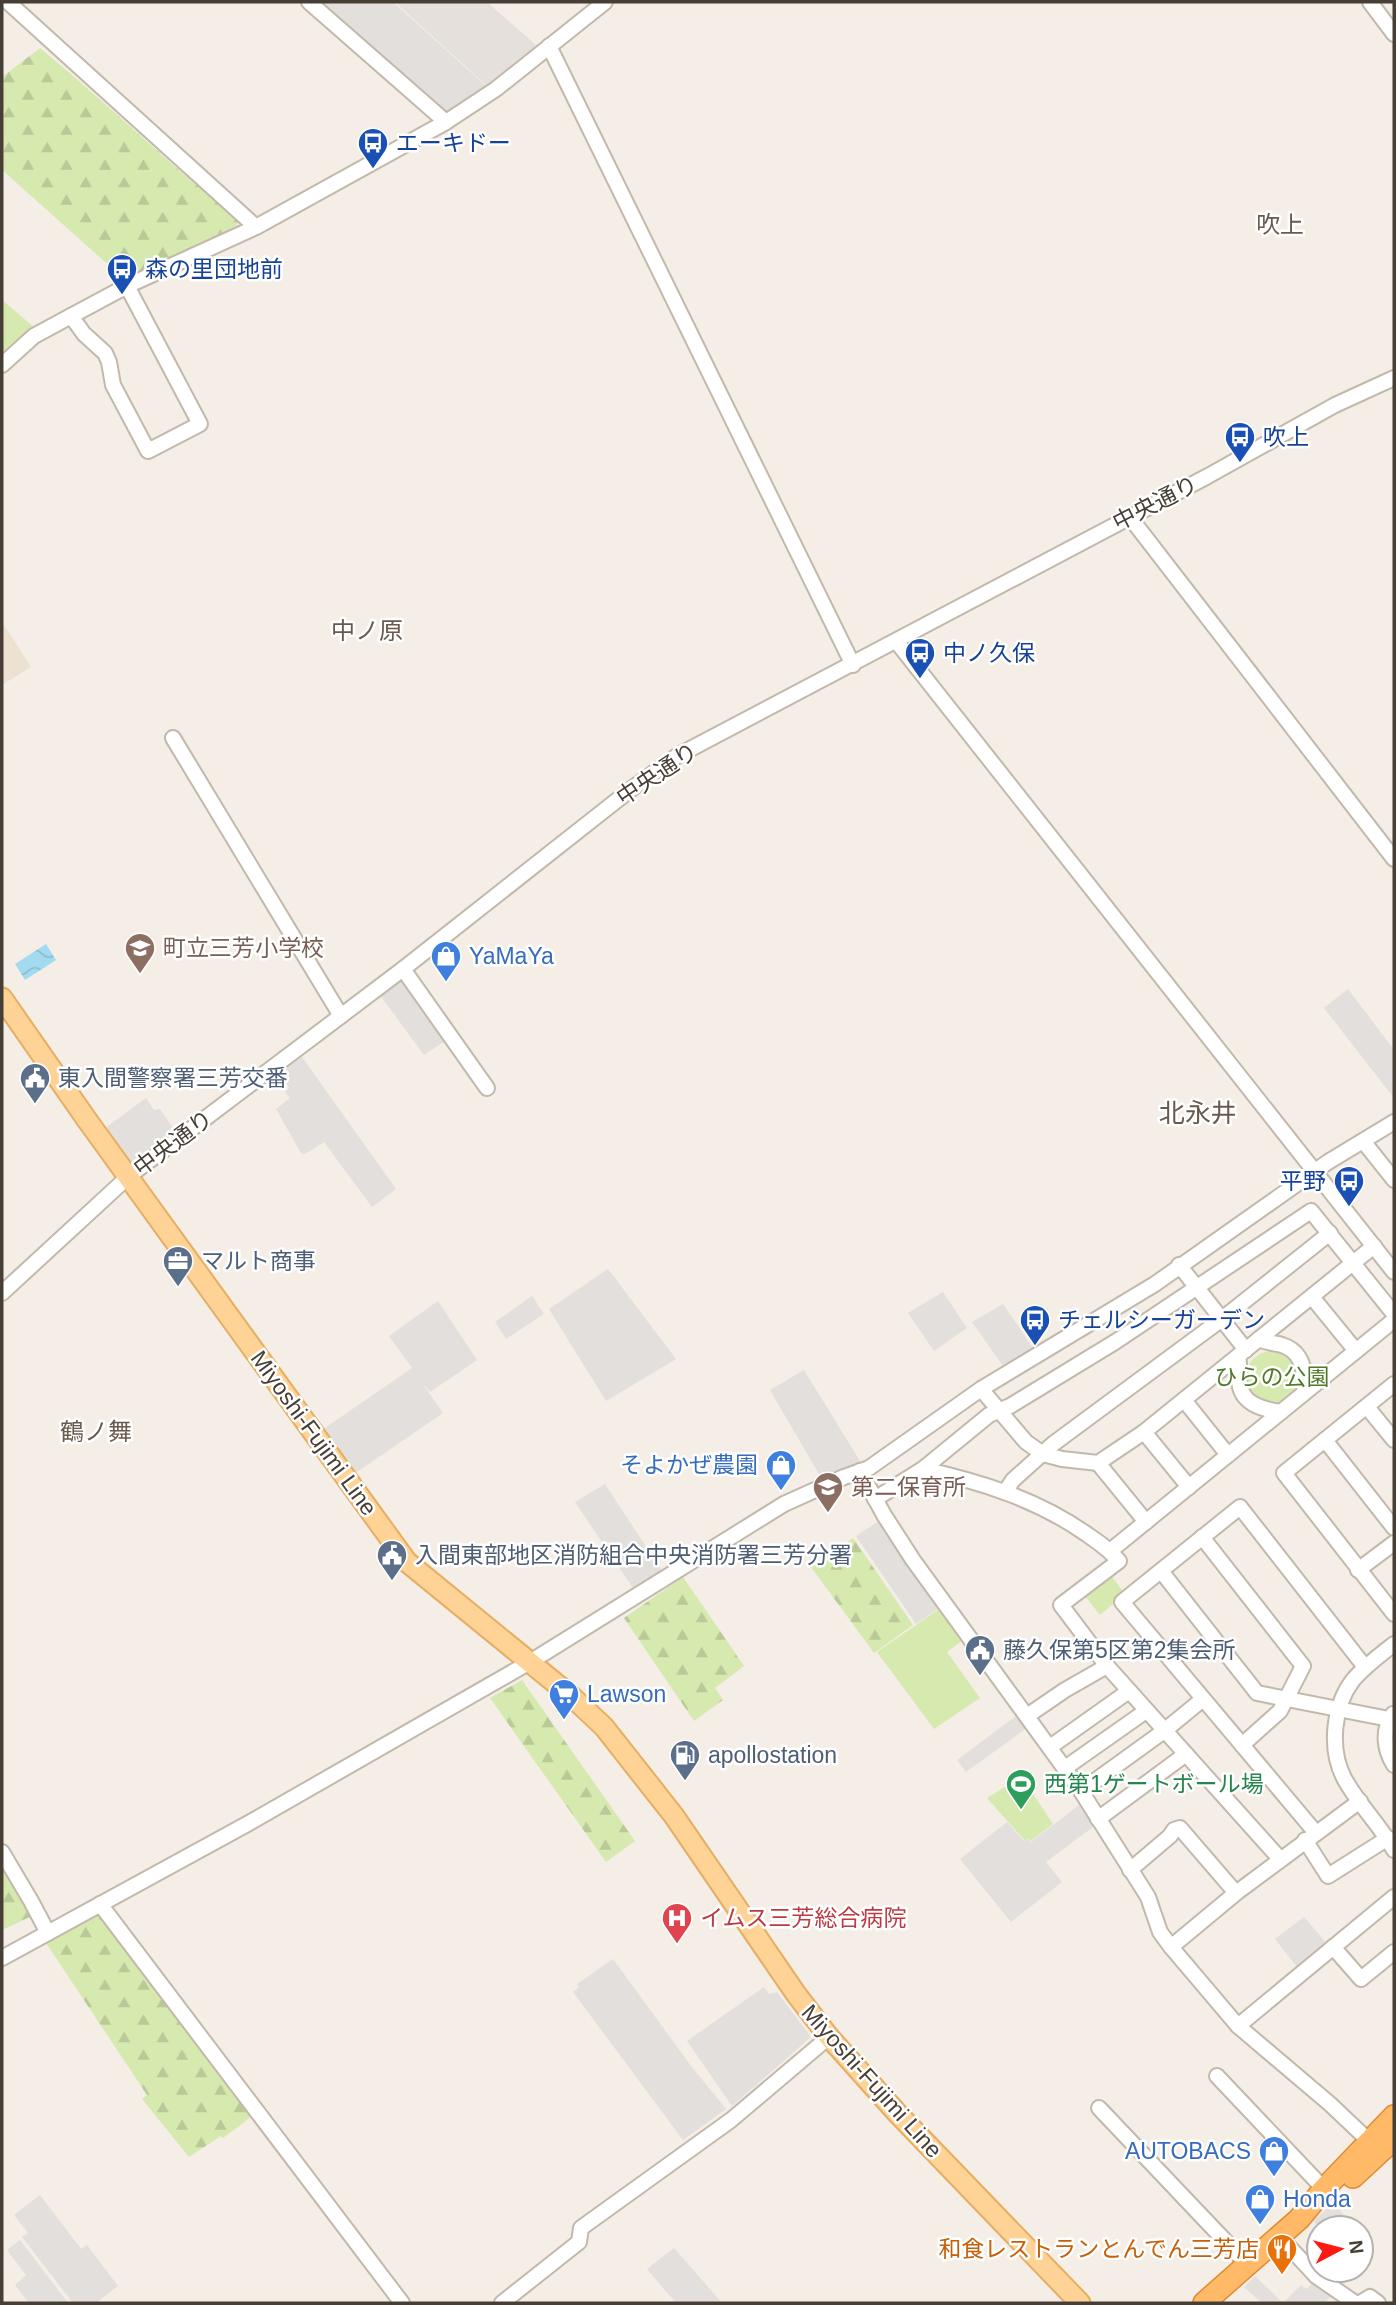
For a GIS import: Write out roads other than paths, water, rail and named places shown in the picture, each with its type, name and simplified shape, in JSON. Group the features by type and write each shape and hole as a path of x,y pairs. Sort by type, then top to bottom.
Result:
{"highway":[{"path":"1205,2303 1299,2219 1394,2116"},
{"path":"1299,2219 1322,2204 1394,2141"}],"main road":[{"name":"Miyoshi-Fujimi Line","path":"2,998 79,1109 407,1562 579,1703 604,1727 674,1816 828,2037 907,2124 1080,2303"}],"street":[{"path":"8,2 257,227"},
{"path":"309,2 446,122"},
{"path":"2,365 34,337 71,316 127,286 257,227 446,122 496,89 605,2"},
{"path":"1370,2 1394,34"},
{"path":"549,46 853,665"},
{"path":"71,316 84,334 105,353 113,385 148,451 200,424 127,286"},
{"name":"中央通り","path":"2,1293 130,1176 677,756 1208,476 1335,405 1394,378"},
{"path":"1129,516 1394,859"},
{"path":"896,641 1394,1272"},
{"path":"173,738 341,1016"},
{"path":"403,969 487,1088"},
{"path":"2,1958 249,1823 530,1662 785,1504 870,1468 981,1389 1119,1306 1315,1171 1394,1122"},
{"path":"1363,1141 1394,1180"},
{"path":"874,1499 923,1469 989,1415 1010,1406 1115,1342 1311,1211 1394,1314"},
{"path":"1005,1492 1013,1480 1053,1444 1222,1319 1330,1233"},
{"path":"981,1389 1026,1442 1043,1454 1098,1463 1144,1432 1374,1247"},
{"path":"1179,1265 1222,1319 1242,1353 1240,1385 1244,1396 1258,1407 1281,1412"},
{"path":"1311,1297 1356,1351"},
{"path":"1110,1550 1394,1320"},
{"path":"1259,1339 1284,1346 1298,1357 1304,1368 1304,1394"},
{"path":"1394,1384 1284,1473 1394,1614"},
{"path":"1184,1400 1228,1455"},
{"path":"1367,1407 1394,1440"},
{"path":"1144,1432 1189,1487"},
{"path":"1325,1440 1394,1528"},
{"path":"1098,1463 1146,1522"},
{"path":"923,1469 968,1479 1050,1511 1110,1550 1119,1561 1061,1605 1107,1666 1280,1859"},
{"path":"860,1471 874,1499 935,1591 1081,1791 1148,1897 1160,1931 1171,1947 1238,2026 1369,2141 1394,2141"},
{"path":"1365,1667 1240,1507 1122,1602 1242,1745 1310,1837 1328,1876 1391,1844 1344,1778 1337,1756 1335,1733 1339,1711 1352,1682 1365,1667 1394,1644"},
{"path":"1202,1537 1303,1666 1287,1699 1273,1719 1242,1745"},
{"path":"1358,1570 1394,1543"},
{"path":"1161,1571 1257,1693 1339,1711 1392,1716 1386,1743 1394,1765"},
{"path":"1027,1716 1107,1666"},
{"path":"1051,1747 1129,1691"},
{"path":"1081,1791 1203,1699"},
{"path":"1065,1768 1146,1711"},
{"path":"1098,1819 1186,1755"},
{"path":"1171,1947 1280,1859 1360,1801"},
{"path":"1130,1870 1174,1830 1180,1828 1236,1893"},
{"path":"2,1852 48,1933"},
{"path":"1238,2026 1394,1897"},
{"path":"100,1904 402,2303"},
{"path":"1333,1947 1361,1979 1394,1952"},
{"path":"502,2303 579,2242 581,2228 731,2120 828,2037"},
{"path":"1217,2076 1324,2189"},
{"path":"1099,2108 1248,2265"},
{"path":"1280,2237 1316,2276 1357,2303 1370,2297 1378,2303"}],"water":[{"path":"46,944 56,960 25,980 15,964"}],"place":[{"name":"エーキドー","path":"373,170"},
{"name":"森の里団地前","path":"122,296"},
{"name":"吹上","path":"1240,464"},
{"name":"中ノ久保","path":"920,680"},
{"name":"町立三芳小学校","path":"140,975"},
{"name":"YaMaYa","path":"446,983"},
{"name":"東入間警察署三芳交番","path":"35,1105"},
{"name":"平野","path":"1349,1208"},
{"name":"マルト商事","path":"178,1288"},
{"name":"チェルシーガーデン","path":"1035,1347"},
{"name":"そよかぜ農園","path":"781,1492"},
{"name":"第二保育所","path":"828,1514"},
{"name":"入間東部地区消防組合中央消防署三芳分署","path":"392,1582"},
{"name":"藤久保第5区第2集会所","path":"980,1677"},
{"name":"Lawson","path":"564,1721"},
{"name":"apollostation","path":"685,1782"},
{"name":"西第1ゲートボール場","path":"1021,1811"},
{"name":"イムス三芳総合病院","path":"677,1945"},
{"name":"AUTOBACS","path":"1274,2178"},
{"name":"Honda","path":"1260,2226"},
{"name":"和食レストランとんでん三芳店","path":"1282,2276"}],"district":[{"name":"吹上","path":"1280,224"},
{"name":"中ノ原","path":"367,630"},
{"name":"北永井","path":"1198,1113"},
{"name":"鶴ノ舞","path":"96,1431"}],"park label":[{"name":"ひらの公園","path":"1272,1377"}]}
